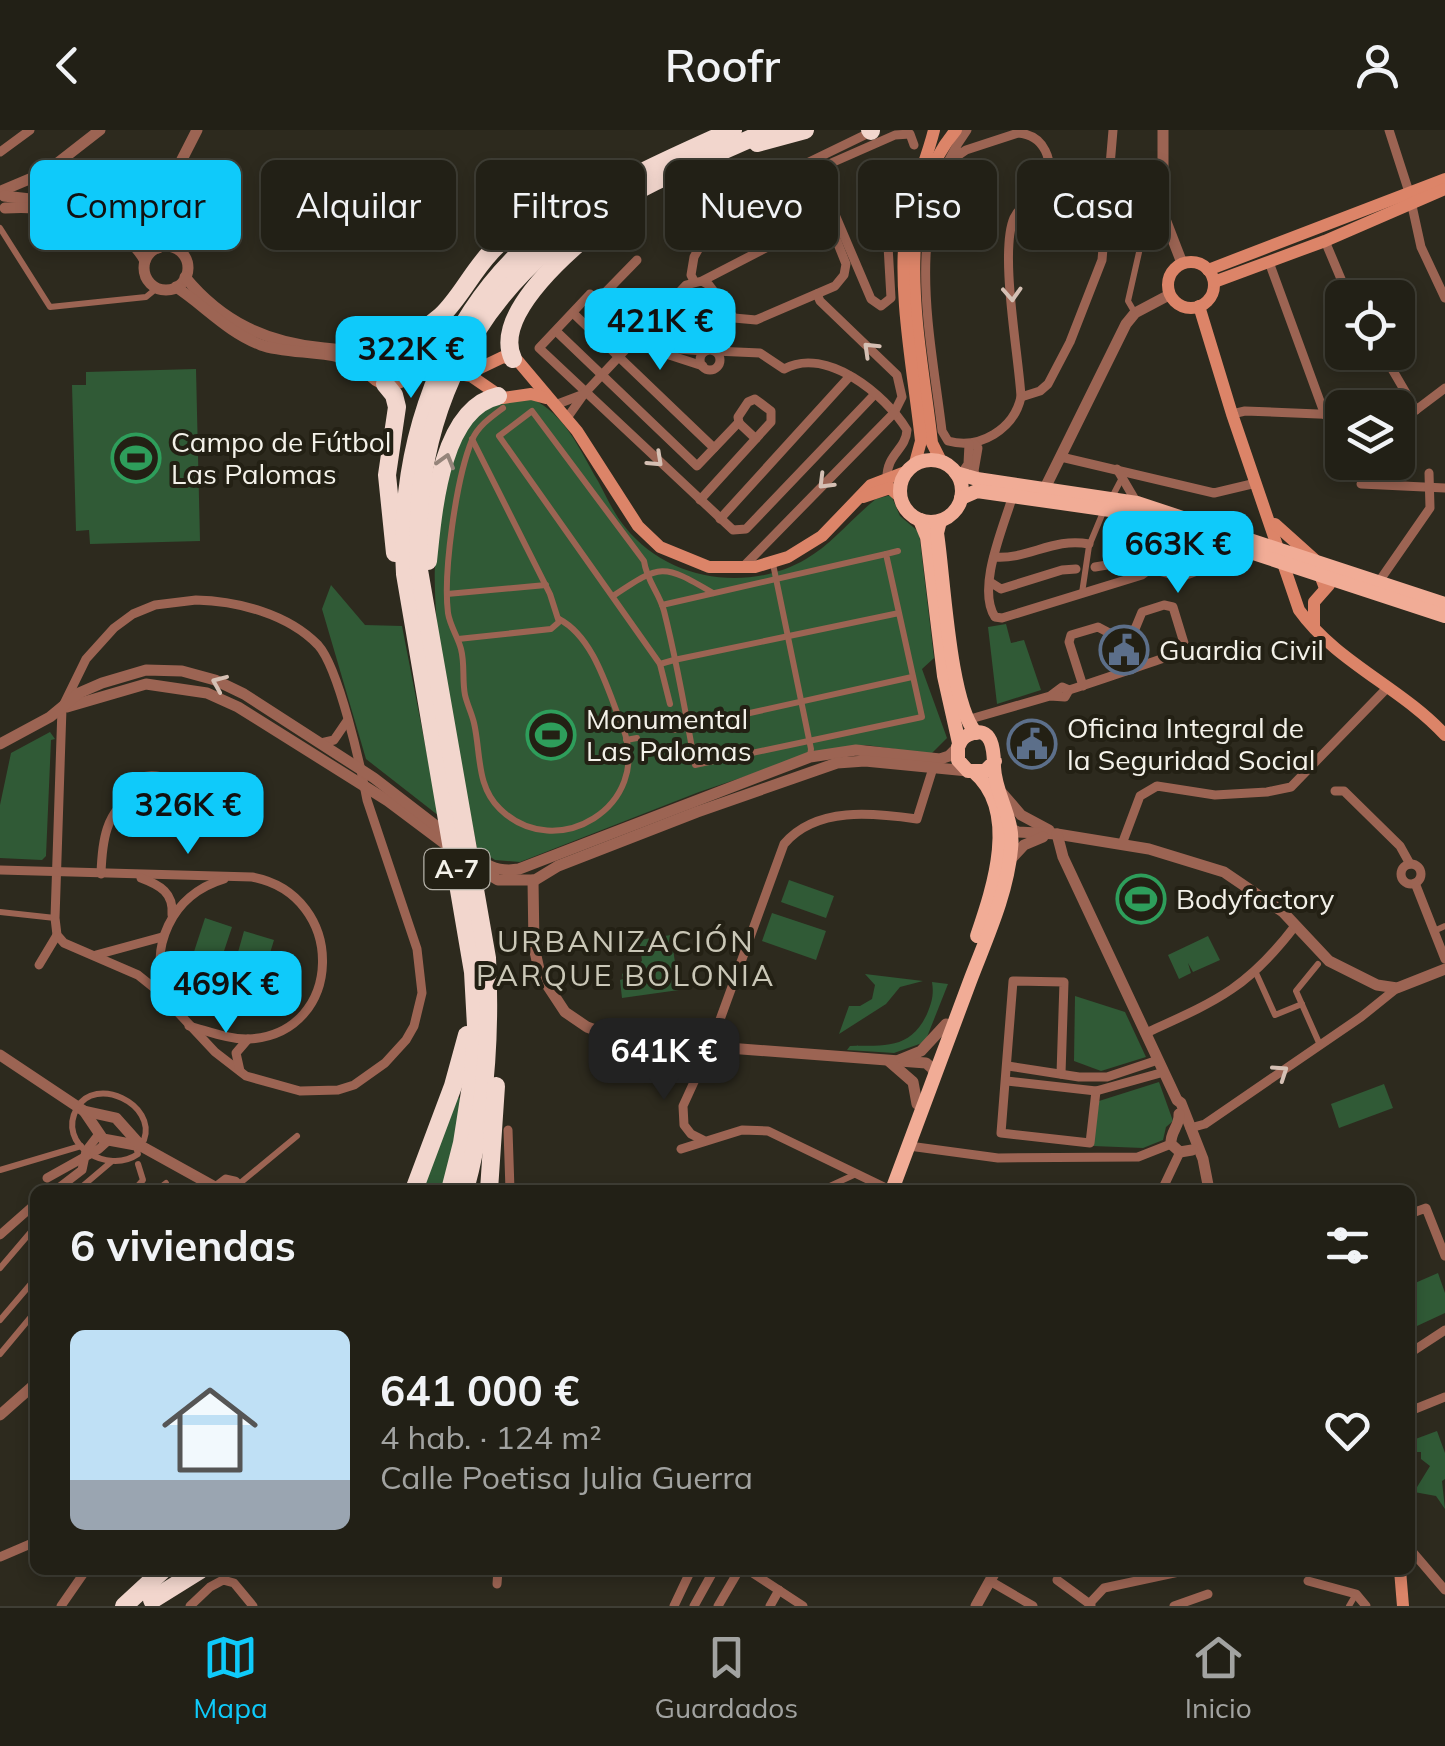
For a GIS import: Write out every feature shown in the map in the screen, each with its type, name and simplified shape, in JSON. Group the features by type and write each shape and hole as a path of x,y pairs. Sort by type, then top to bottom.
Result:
{"highway":[{"name":"A-7","path":"451,1185 470,1096 482,997 408,603 409,469 438,390 489,287 571,212 734,130"},
{"name":"A-7","path":"657,172 770,130"},
{"path":"722,151 805,130"},
{"path":"402,335 418,333 435,323 490,253 532,219 598,186 657,172"},
{"path":"519,364 509,346 512,322 533,292 657,172"},
{"path":"385,384 397,407 388,496 400,585 408,603"},
{"path":"427,626 429,547 449,448 470,411 485,400 500,396"},
{"name":"A-7","path":"411,548 484,940 485,1090 466,1185"},
{"path":"416,1185 482,997"},
{"path":"482,997 498,1031 489,1185"},
{"path":"124,1606 158,1575"},
{"path":"149,1603 179,1575"},
{"path":"149,1603 192,1575"}],"main road":[{"path":"900,496 900,484 921,440 904,244 911,200 934,130"},
{"path":"943,160 958,134"},
{"path":"1211,276 1269,262 1324,240 1445,179"},
{"path":"1211,276 1411,197 1445,189"},
{"path":"915,250 932,442 941,461"},
{"path":"1196,262 1211,276 1211,297 1200,306 1179,305 1169,294 1168,280 1182,263 1196,262"},
{"path":"1200,306 1232,414 1300,610 1334,646 1445,735"},
{"path":"385,332 402,335 409,340 416,356 414,370 402,382 385,384 366,371 364,356 370,341 385,332"},
{"path":"416,356 472,367 489,365"},
{"path":"500,396 485,375 498,358 519,364 567,418 631,518 651,540 691,562 742,569 773,562 822,536 871,484 928,459 941,461 976,479 1045,488 1282,555 1314,559 1445,604"},
{"path":"500,396 524,386 519,364"},
{"path":"414,370 471,376 500,396 531,394 552,402"},
{"path":"861,498 885,488 893,489 909,514 920,520 940,520 951,514 961,498 958,473"},
{"path":"961,498 977,490 1108,503 1137,502 1264,543 1322,585"},
{"path":"890,1185 909,1146 998,870 994,744 976,733 967,720 929,544 920,520"},
{"path":"889,1185 917,1104 994,914 1009,861 1011,830 994,790 958,760 929,544 940,520"},
{"path":"1264,543 1269,539 1272,524"},
{"path":"1272,524 1278,525 1314,559 1322,585 1314,602 1314,626"},
{"path":"1290,589 1304,599 1322,585 1340,580 1445,616"},
{"path":"959,745 976,733"},
{"path":"971,771 985,770 994,760"},
{"path":"1400,1606 1402,1575"}],"street":[{"path":"0,152 30,130"},
{"path":"62,160 100,130"},
{"path":"181,160 196,130"},
{"path":"861,276 841,280 756,320 740,321 728,314 717,295 698,281 691,266 713,223 809,162 872,130"},
{"path":"1021,397 1048,384 1070,342 1102,260 1113,130"},
{"path":"1162,130 1162,160"},
{"path":"1389,130 1411,197 1421,247 1445,298"},
{"path":"887,250 891,294 888,304 881,306 872,302 822,184 824,171 842,156 902,133 910,134 914,145"},
{"path":"948,160 1018,133 1038,140 1048,157 1047,184 1021,207 1011,229 1015,348 1021,397 1009,424 971,449 968,464 958,473"},
{"path":"2,201 30,180"},
{"path":"2,201 30,199"},
{"path":"2,201 88,219 128,241 145,261 146,277 157,288"},
{"path":"567,418 584,394 686,285 820,220 830,224 843,253 846,270 841,280"},
{"path":"0,228 50,308 146,296 157,288 176,287 186,277 188,266 184,256 169,250"},
{"path":"1169,231 1182,263"},
{"path":"1324,240 1341,280"},
{"path":"145,261 158,250"},
{"path":"927,250 926,296 942,431 948,442 971,449"},
{"path":"1135,313 1128,300 1139,250"},
{"path":"637,260 597,301 590,294 539,348 584,394 739,532 746,530 874,395"},
{"path":"1269,262 1325,412"},
{"path":"186,277 228,318 264,337 346,350 355,350 370,341"},
{"path":"176,287 219,322 259,344 300,354 346,358 366,371"},
{"path":"742,569 894,413 902,397 897,374 820,302 817,294"},
{"path":"1045,488 1121,333 1135,313 1169,294"},
{"path":"573,312 714,448"},
{"path":"651,322 678,349 764,354 781,368 805,361 850,376 894,413 907,433 906,440 889,460 886,478"},
{"path":"556,331 697,466 739,422"},
{"path":"639,336 663,353 708,369 746,354"},
{"path":"703,366 701,356 710,351"},
{"path":"710,351 720,360 718,366"},
{"path":"1393,370 1416,410 1445,388"},
{"path":"720,519 850,376"},
{"path":"552,402 584,394"},
{"path":"472,439 559,619 572,626 593,656 626,740 627,768 621,790 610,808 594,822 552,829 516,822 490,798 483,784 447,594 461,480 472,439 500,396"},
{"path":"700,500 756,439 771,422 768,408 760,399 752,400 738,414 739,422 756,439"},
{"path":"670,704 660,664 499,436 532,411 644,561 646,574 662,605 696,765 922,716 886,554"},
{"path":"1232,414 1245,411 1325,415"},
{"path":"971,449 976,479"},
{"path":"1062,457 1120,474 1214,493 1256,483"},
{"path":"1380,580 1430,508 1430,473"},
{"path":"1120,474 1137,502"},
{"path":"1082,594 1090,544 1120,474"},
{"path":"1361,484 1445,488"},
{"path":"1013,495 990,582 990,610 998,618 1142,575 1150,569"},
{"path":"772,538 769,551 810,764"},
{"path":"994,557 1008,557 1058,542 1090,544"},
{"path":"662,605 898,551"},
{"path":"990,582 997,588 1006,588 1062,570 1119,561 1186,577 1197,570"},
{"path":"612,596 646,574 670,570 714,593"},
{"path":"447,594 546,586"},
{"path":"212,600 272,615 316,643 336,682 362,770 370,783 421,964 422,993 414,1026 385,1063 354,1085 338,1090 300,1091 246,1076 187,1025 138,975 64,942 57,934 55,918 62,708 86,659 114,628 155,605 212,600"},
{"path":"967,720 1050,696 1065,697 1069,690 1082,686 1180,653 1184,643 1173,607 1164,605 1142,612 1135,629 1116,636 1098,627 1071,635 1069,642 1082,686"},
{"path":"660,664 898,612"},
{"path":"458,640 551,629 559,619"},
{"path":"0,744 62,708 78,693 123,675 156,669 215,680 244,694 362,770"},
{"path":"673,730 912,677"},
{"path":"62,708 146,684 207,693 406,802 421,819"},
{"path":"1122,844 1140,796 1157,786 1214,794 1291,788 1388,687"},
{"path":"976,733 996,711"},
{"path":"994,744 988,725 996,711"},
{"path":"318,743 334,740 347,721"},
{"path":"626,740 637,738"},
{"path":"703,1140 686,1128 682,1112 710,1047 784,844 805,828 856,813 917,819 932,764 949,756 959,745"},
{"path":"370,783 498,880 533,873 709,802 856,750 971,771"},
{"path":"101,874 102,835 139,778 148,774 189,787 210,799"},
{"path":"994,790 1022,815 1058,834"},
{"path":"1335,791 1344,791 1420,871 1415,883 1445,964"},
{"path":"128,798 146,792 256,804"},
{"path":"1011,830 1122,844 1174,855 1224,872 1268,900 1329,961 1366,980 1397,988"},
{"path":"1009,861 1029,842 1058,834"},
{"path":"1058,834 1058,844 1161,1066 1184,1129 1202,1162 1208,1185"},
{"path":"0,870 241,877 272,882 299,900 317,925 324,956 318,987 301,1014 275,1032 248,1039 187,1025"},
{"path":"533,873 536,962 549,992 565,1012 586,1027 610,1036 890,1062 932,1071"},
{"path":"134,875 166,892 172,918"},
{"path":"168,1004 159,970 162,938 172,918 201,888 241,877"},
{"path":"0,912 55,918"},
{"path":"1146,1033 1211,1004 1256,973 1295,926"},
{"path":"1434,931 1445,926"},
{"path":"39,966 57,934"},
{"path":"96,955 162,938"},
{"path":"1318,964 1296,991 1320,1045"},
{"path":"1366,980 1396,982 1445,964"},
{"path":"909,1146 998,1158 1146,1156 1320,1045 1397,988 1445,964"},
{"path":"1256,973 1275,1016 1302,1004"},
{"path":"1061,1074 1064,982 1013,981 1000,1133 1090,1142 1096,1092"},
{"path":"890,1062 921,1051 946,1024"},
{"path":"246,1076 237,1066 236,1053 248,1039"},
{"path":"0,1055 80,1109 104,1137 138,1145 209,1185"},
{"path":"890,1062 913,1082 917,1104"},
{"path":"1008,1066 1107,1077 1161,1066"},
{"path":"1007,1082 1096,1092 1161,1066"},
{"path":"62,1185 82,1170 85,1153 73,1122 88,1098 119,1096 130,1101 146,1125 144,1140 138,1145"},
{"path":"80,1109 109,1116 138,1145 138,1154 111,1162 84,1185"},
{"path":"104,1137 99,1122 109,1116"},
{"path":"47,1178 104,1137 120,1135 121,1124"},
{"path":"1164,1185 1184,1129"},
{"path":"508,1130 510,1185"},
{"path":"681,1149 742,1130 768,1130 880,1185"},
{"path":"243,1185 297,1136"},
{"path":"0,1170 85,1153 111,1162"},
{"path":"138,1164 143,1180 138,1185"},
{"path":"832,1185 857,1174"},
{"path":"0,1235 30,1208"},
{"path":"1415,1212 1426,1208 1445,1256"},
{"path":"0,1268 30,1233"},
{"path":"0,1320 30,1286"},
{"path":"0,1354 30,1318"},
{"path":"1415,1351 1445,1330"},
{"path":"0,1416 30,1389"},
{"path":"1415,1409 1445,1397"},
{"path":"0,1557 30,1544"},
{"path":"1415,1556 1445,1590"},
{"path":"1415,1567 1422,1566"},
{"path":"61,1606 83,1575"},
{"path":"498,1575 498,1584"},
{"path":"674,1606 689,1575"},
{"path":"694,1606 711,1575"},
{"path":"718,1606 736,1575"},
{"path":"756,1575 803,1606"},
{"path":"976,1606 993,1575 1033,1606"},
{"path":"1057,1580 1091,1605 1104,1588 1165,1575"},
{"path":"190,1606 216,1582 230,1580 253,1606"},
{"path":"1308,1581 1356,1594 1366,1606"},
{"path":"770,1606 779,1590"},
{"path":"1174,1606 1208,1594"},
{"path":"1349,1606 1356,1594"}],"green space":[{"path":"389,338 403,344 409,358 403,372 389,378 375,372 369,358 375,344"},
{"name":"Campo de Fútbol Las Palomas","path":"196,369 200,541 90,544 89,530 76,531 72,385 86,385 86,372"},
{"path":"532,399 554,414 571,434 625,527 663,560 686,570 735,578 783,570 815,553 876,499 891,495 900,516 919,532 934,658 922,669 947,738 931,754 866,745 811,754 699,792 520,862 495,860 477,848 439,647 436,544 443,495 471,417 494,403"},
{"path":"331,585 365,625 402,626 439,816 366,759 322,609"},
{"path":"1006,624 1011,643 1024,640 1041,690 997,704 988,627"},
{"path":"50,732 55,739 51,740 46,856 42,860 0,858 0,805 11,753"},
{"path":"789,880 834,896 826,918 781,902"},
{"path":"772,913 826,931 816,960 762,941"},
{"path":"205,918 232,927 215,978 188,970"},
{"path":"244,931 274,940 260,986 231,977"},
{"path":"671,935 679,990 622,998 622,974 642,961 639,940"},
{"path":"1208,936 1220,960 1193,972 1188,963 1191,973 1179,979 1168,955"},
{"path":"865,974 923,981 900,987 886,1004 839,1034 849,1006 860,1006 872,999 875,985"},
{"path":"932,982 948,984 925,1042 894,1053 847,1050 850,1046 895,1043 913,1034 929,1010"},
{"path":"1075,996 1125,1012 1146,1057 1101,1071 1074,1061"},
{"path":"1159,1082 1173,1121 1166,1127 1163,1140 1143,1148 1093,1146 1099,1101"},
{"path":"1384,1084 1393,1108 1339,1128 1331,1104"},
{"path":"456,1097 461,1098 443,1185 423,1185"},
{"path":"1438,1273 1445,1293 1445,1313 1417,1326 1415,1321 1415,1283"},
{"path":"1437,1431 1445,1453 1445,1509 1436,1496 1415,1492 1430,1466 1421,1459 1421,1452 1415,1452 1415,1439"}],"place":[{"name":"Campo de Fútbol Las Palomas","path":"136,458"},
{"name":"Guardia Civil","path":"1124,650"},
{"name":"Monumental Las Palomas","path":"551,735"},
{"name":"Oficina Integral de la Seguridad Social","path":"1032,744"},
{"name":"Bodyfactory","path":"1141,899"}],"district":[{"name":"URBANIZACIÓN PARQUE BOLONIA","path":"626,959"}]}
